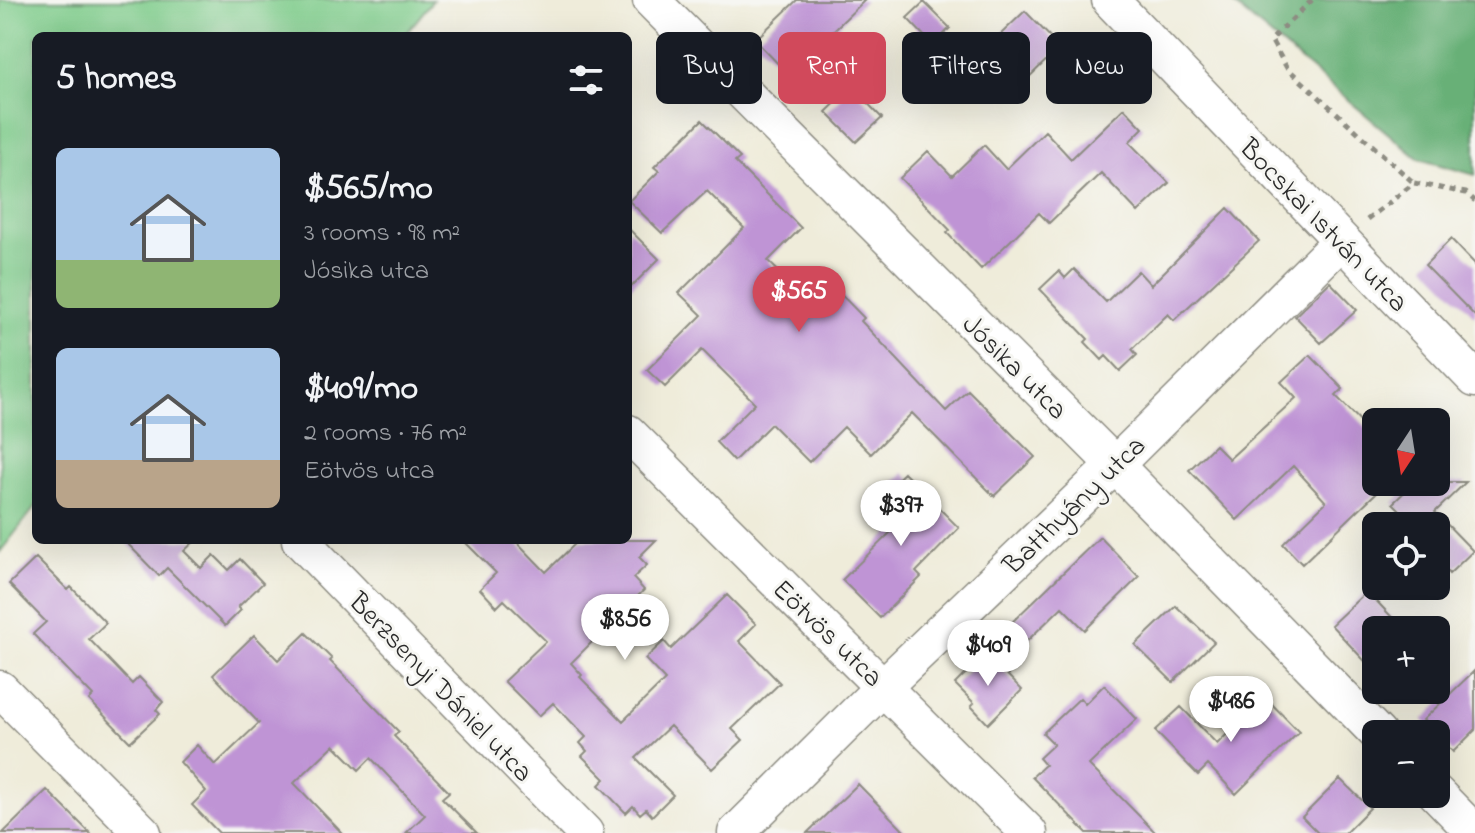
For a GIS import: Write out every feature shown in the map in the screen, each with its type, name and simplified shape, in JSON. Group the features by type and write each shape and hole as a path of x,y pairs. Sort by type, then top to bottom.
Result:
{"street":[{"name":"Jósika utca","path":"651,0 1364,720"},
{"name":"Bocskai István utca","path":"1110,0 1475,379"},
{"name":"Batthyány utca","path":"736,833 1341,241"},
{"name":"Eötvös utca","path":"632,437 1029,833"},
{"name":"Berzsenyi Dániel utca","path":"304,544 585,833"},
{"path":"0,689 143,833"},
{"path":"1450,807 1475,833"}],"path":[{"path":"1312,0 1271,40 1287,68 1414,183 1466,193 1475,201"},
{"path":"1341,241 1414,183"}],"green space":[{"path":"0,0 433,0 407,32 32,32 32,511 0,552"},
{"path":"1228,0 1475,0 1475,175 1419,159"}],"building":[{"path":"797,0 865,0 832,32 778,32 778,64 762,47 762,33"},
{"path":"924,2 950,28 946,32 920,32 907,18"},
{"path":"1025,11 1046,33 1046,61 1030,76 1030,32 1003,32"},
{"path":"834,104 868,104 882,118 856,142 826,112"},
{"path":"1124,108 1143,128 1129,142 1169,183 1138,212 1101,173 1049,223 1039,213 981,269 947,233 950,230 900,178 928,151 952,176 984,145 1006,169 1045,131 1071,159"},
{"path":"702,120 740,158 735,162 801,228 768,261 807,299 826,279 946,411 968,390 1035,457 994,496 912,413 871,454 844,427 809,462 771,424 734,461 716,442 755,403 702,350 665,387 647,370 702,315 679,293 744,228 707,191 662,233 632,204 632,198 659,171 654,167"},
{"path":"1228,208 1259,241 1174,320 1168,314 1132,349 1137,355 1120,371 1106,356 1102,360 1085,342 1088,339 1040,289 1059,271 1065,278 1074,269 1106,302 1138,271 1151,285"},
{"path":"632,232 659,259 632,286"},
{"path":"1451,239 1475,264 1475,316 1425,265"},
{"path":"1330,282 1357,310 1321,343 1295,316"},
{"path":"1310,355 1343,389 1336,396 1362,423 1362,496 1373,496 1302,564 1283,544 1326,502 1293,466 1237,520 1189,470 1215,445 1229,459 1296,398 1281,382"},
{"path":"904,473 959,528 916,572 921,577 880,618 842,580 896,527 884,514 898,501 887,489"},
{"path":"1450,482 1466,482 1435,512 1402,512 1393,503 1400,496 1450,496"},
{"path":"1450,527 1473,551 1450,573"},
{"path":"1100,537 1139,577 1085,630 1062,607 1026,642 1009,625"},
{"path":"632,540 656,540 639,557 647,565 633,578 644,590 571,663 582,675 580,677 623,721 665,680 645,659 664,641 671,649 727,595 756,624 739,641 780,683 732,729 743,740 712,769 670,726 636,758 673,795 652,816 646,809 640,814 633,806 626,813 599,785 605,779 582,756 587,751 580,743 586,737 553,703 539,716 504,681 546,641 504,600 497,607 480,589 496,573 467,544 519,544 546,572 575,544 632,544"},
{"path":"128,544 192,544 184,551 201,568 214,555 229,570 240,559 263,583 238,607 241,610 225,626 167,568 159,576"},
{"path":"36,558 68,590 71,587 106,623 89,639 132,684 139,677 163,702 156,710 160,714 130,742 89,700 93,696 33,634 46,622 9,584"},
{"path":"1362,596 1362,600 1376,600 1391,616 1362,616 1362,658 1331,625"},
{"path":"1176,606 1214,642 1173,682 1135,645"},
{"path":"306,633 399,732 394,736 449,792 442,798 477,833 406,833 425,815 371,758 359,770 334,745 294,783 342,833 219,833 192,805 206,791 180,762 197,745 215,765 259,723 213,675 254,635 278,660"},
{"path":"986,653 1022,690 988,724 971,706 974,703 955,684"},
{"path":"1475,670 1475,730 1453,752 1450,749 1450,720 1423,720 1440,704 1450,704 1450,694"},
{"path":"1104,685 1137,719 1089,765 1156,833 1087,833 1032,777 1045,765 1039,758 1054,744 1043,733 1080,698 1085,704"},
{"path":"1265,697 1299,732 1236,794 1208,765 1198,775 1155,731 1181,707 1217,744"},
{"path":"1340,779 1362,800 1362,808 1370,808 1345,833 1318,833 1302,817"},
{"path":"858,784 906,833 807,833"},
{"path":"47,790 90,833 3,833"}]}
